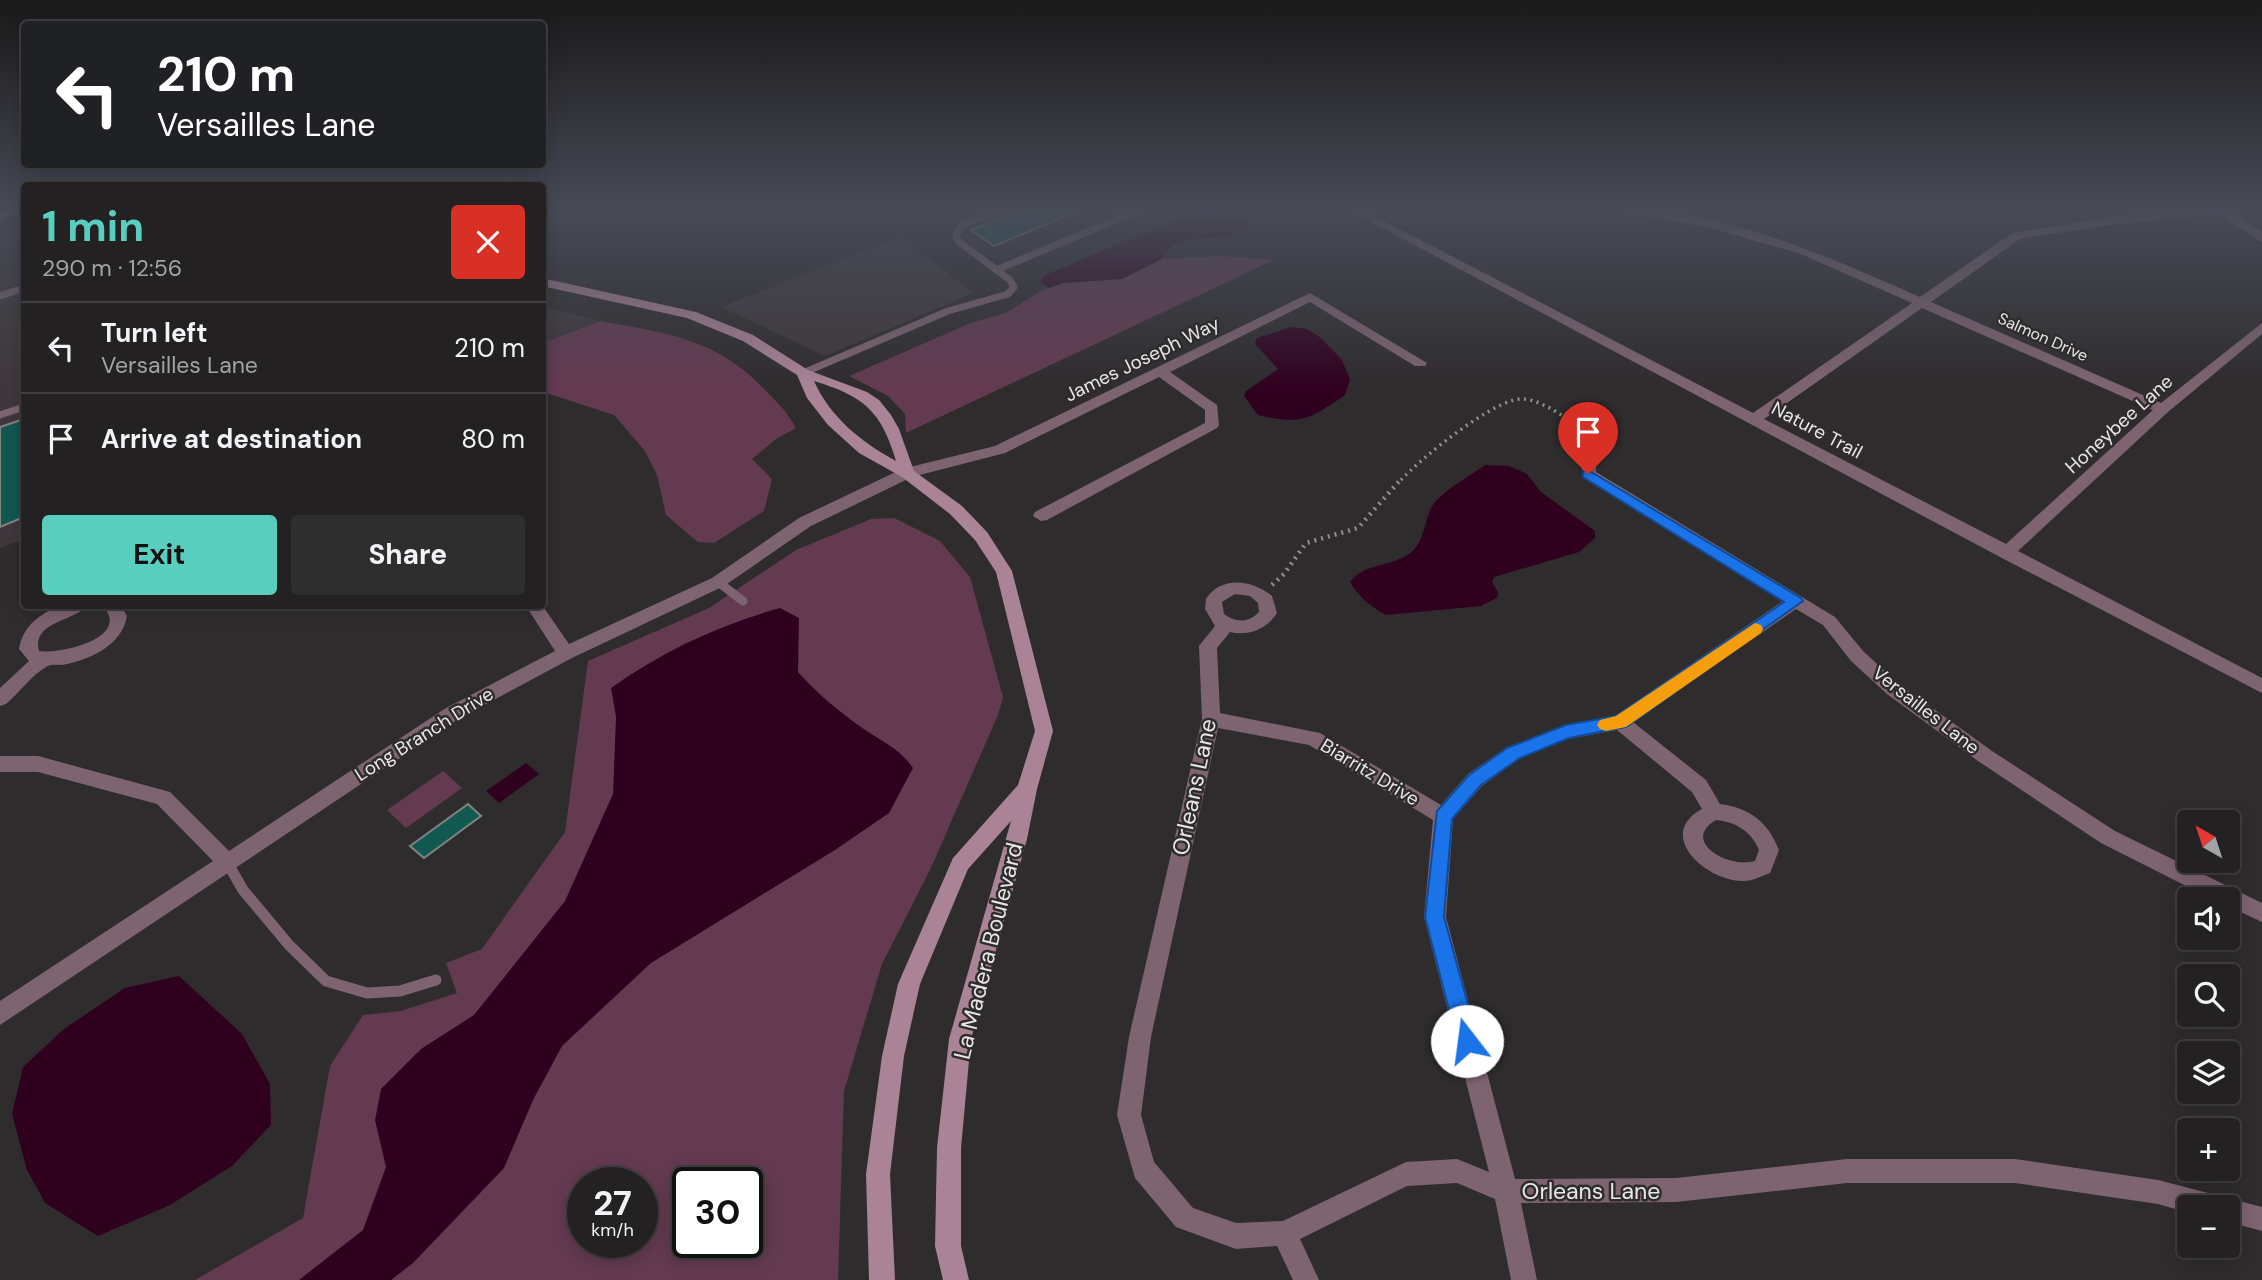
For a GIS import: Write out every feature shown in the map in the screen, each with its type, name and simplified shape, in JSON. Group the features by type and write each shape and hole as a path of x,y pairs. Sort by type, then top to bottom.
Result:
{"street":[{"name":"Nature Trail","path":"1467,269 2262,685"},
{"name":"Salmon Drive","path":"1845,269 2163,409"},
{"path":"1755,419 1971,269"},
{"path":"546,283 691,315 748,338 803,373 848,387 874,400 886,414 898,441 907,473"},
{"name":"James Joseph Way","path":"907,473 1000,450 1310,298 1420,363"},
{"name":"Honeybee Lane","path":"2006,553 2163,409 2262,327"},
{"path":"1041,516 1212,425 1212,408 1160,371"},
{"name":"La Madera Boulevard","path":"803,373 814,398 834,422 864,450 907,473 956,510 981,536 1004,571 1044,731 1027,789 1017,839 960,1039 949,1148 948,1246 956,1280"},
{"name":"Versailles Lane","path":"1588,452 1588,474 1829,621 1857,656 1893,690 1985,756 2108,837 2262,914"},
{"name":"Long Branch Drive","path":"0,1014 226,861 453,713 566,653 718,582 805,522 907,473"},
{"path":"1235,587 1261,594 1268,606 1265,619 1259,624 1243,628 1226,625 1218,620 1212,606 1219,594 1235,587"},
{"path":"1524,1280 1506,1191 1434,917 1443,816 1475,780 1513,753 1566,732 1620,722 1796,601"},
{"path":"69,609 58,613 34,631 28,641 28,649 33,656 42,660 69,658 98,645 116,627 119,618 115,609"},
{"path":"536,609 566,653"},
{"name":"Orleans Lane","path":"1226,625 1208,646 1211,719 1140,1037 1129,1115 1144,1169 1185,1218 1236,1236 1284,1233 1406,1174 1457,1171 1506,1191 1676,1190 1847,1171 2015,1171 2177,1197"},
{"path":"0,699 42,660"},
{"name":"Biarritz Drive","path":"1211,719 1313,738 1443,816"},
{"path":"1620,722 1699,786 1714,812"},
{"path":"0,764 38,764 163,798 226,861"},
{"name":"La Madera Boulevard","path":"882,1280 878,1174 892,1056 909,984 960,864 1027,789"},
{"path":"2240,1213 2262,1219"},
{"path":"1284,1233 1306,1280"}],"lane":[{"path":"803,373 948,312 1008,294 1014,287 1010,280 996,270"},
{"path":"0,296 21,289"},
{"path":"0,415 21,408"},
{"path":"718,582 743,601"},
{"path":"226,861 251,900 289,945 326,981 367,993 400,991 436,980"}],"path":[{"path":"1261,594 1284,574 1306,543 1358,528 1415,464 1476,421 1482,413 1513,398 1529,399 1552,410 1560,418 1590,435 1588,452"}],"shaded area":[{"path":"0,269 21,269 21,540 0,548"},
{"path":"819,269 942,269 974,293 825,356 721,307"},
{"path":"1060,269 1143,269 1122,279 1063,283 1049,288 1040,282 1045,275"},
{"path":"1143,269 1255,269 906,433 905,414 888,396 849,376 973,322 1006,313 1041,291 1063,283 1122,279"},
{"path":"546,307 601,321 546,342"},
{"path":"601,321 688,340 726,358 744,371 781,406 796,428 776,439 752,459 772,479 764,511 714,543 698,542 666,515 657,475 645,451 614,415 546,393 546,342"},
{"path":"1291,327 1307,329 1321,338 1342,360 1350,379 1345,395 1304,418 1285,420 1258,415 1244,396 1246,391 1278,369 1255,344 1257,338"},
{"path":"1485,465 1509,466 1527,474 1541,492 1595,531 1595,538 1579,552 1494,577 1492,582 1498,592 1497,598 1481,606 1386,615 1375,609 1350,582 1362,571 1402,558 1415,549 1436,501"},
{"path":"894,518 940,541 970,577 1003,697 998,715 930,870 882,964 844,1091 838,1280 195,1280 303,1218 330,1066 363,1015 401,1011 457,993 446,963 482,949 565,832 588,661 709,608 796,550 871,519"},
{"path":"780,608 799,618 798,672 836,708 896,750 913,768 889,813 835,850 651,963 562,1046 533,1100 504,1168 413,1263 391,1280 299,1280 363,1230 386,1167 375,1120 381,1089 421,1049 474,1015 565,901 613,794 616,717 611,688 692,640 735,622"},
{"path":"526,763 539,774 499,803 486,791"},
{"path":"443,771 462,788 406,828 387,810"},
{"path":"179,976 242,1034 270,1084 271,1125 232,1166 170,1205 98,1236 45,1203 27,1170 12,1114 23,1067 64,1029 125,988"}],"building":[{"path":"21,420 21,518 0,527 0,427"},
{"path":"468,804 481,816 424,858 410,846"}],"slow traffic":[{"path":"1606,725 1620,722 1755,629"}],"route":[{"path":"1467,1041 1434,917 1443,816 1475,780 1513,753 1566,732 1620,722 1796,601 1588,474"}]}
